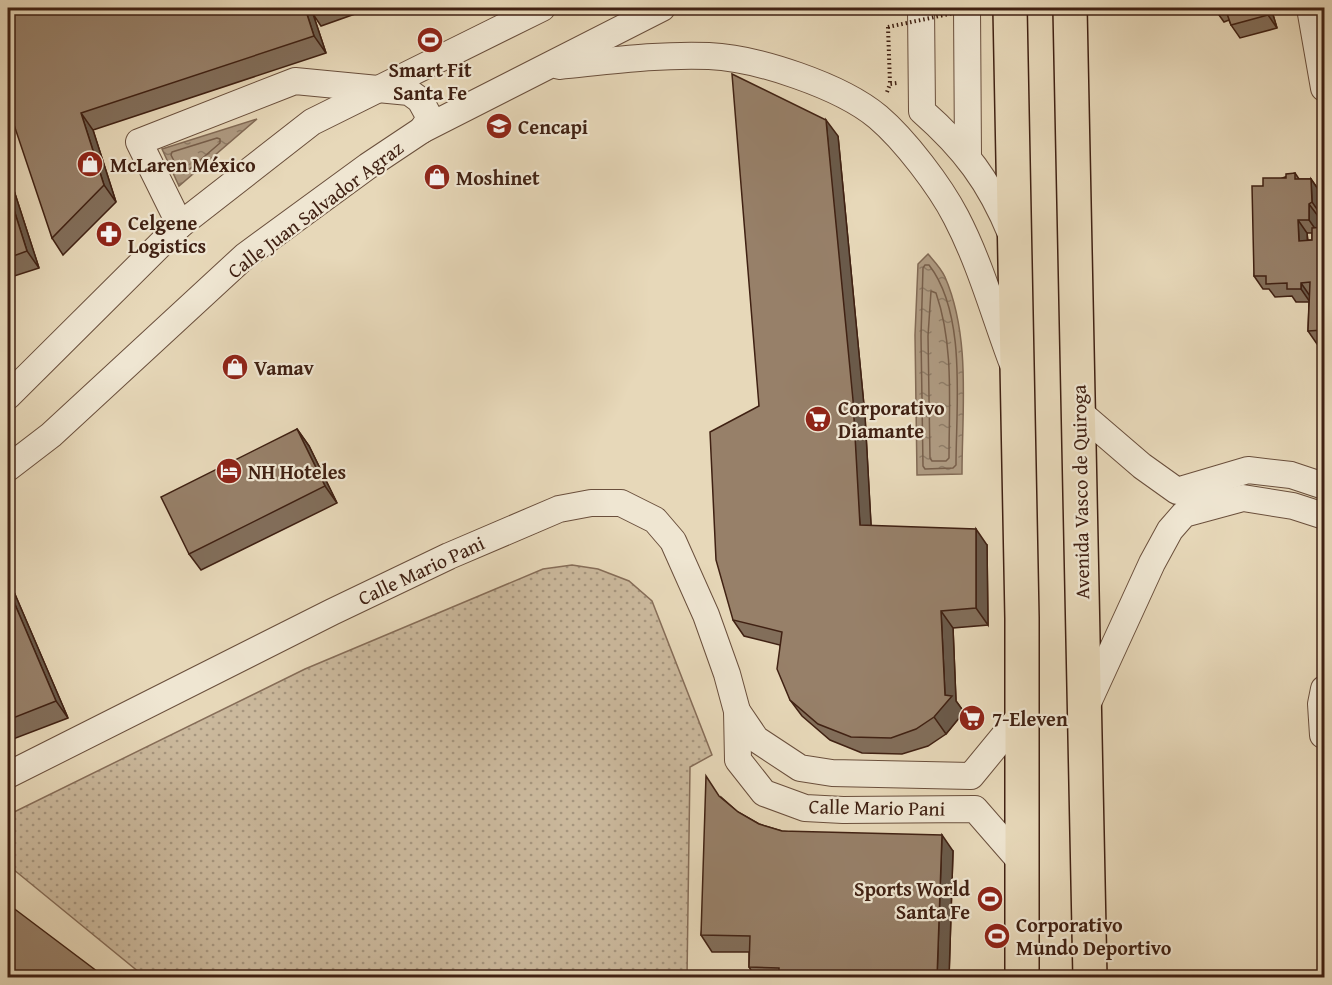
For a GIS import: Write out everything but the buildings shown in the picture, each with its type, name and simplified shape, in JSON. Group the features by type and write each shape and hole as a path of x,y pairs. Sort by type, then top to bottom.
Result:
{"main road":[{"path":"1010,8 1020,455 1022,978"},
{"name":"Avenida Vasco de Quiroga","path":"1070,8 1090,978"}],"street":[{"path":"8,396 180,225 312,122 542,8"},
{"name":"Calle Juan Salvador Agraz","path":"8,468 51,435 245,256 368,166 422,130 662,8"},
{"path":"921,8 922,111 969,157 1004,216 1015,249"},
{"path":"967,8 969,157"},
{"path":"1310,8 1324,88"},
{"path":"544,67 647,57 711,56 775,69 837,91 878,117 901,141 933,181 956,217 1017,375"},
{"path":"180,225 139,142 295,81 409,92 420,100 430,118 422,130"},
{"path":"1078,411 1142,466 1178,491 1248,470 1291,475 1324,486"},
{"path":"1085,710 1152,563 1170,530 1184,514 1243,498 1293,506 1324,516"},
{"name":"Calle Mario Pani","path":"8,775 438,561 559,509 591,503 621,503 655,520 672,541 706,615 727,674 737,711 738,760 764,793 805,808 975,809 1022,863"},
{"path":"1323,735 1321,704 1324,689"},
{"name":"Calle Mario Pani","path":"737,711 756,739 800,768 832,773 971,776 1022,714"}],"path":[{"path":"890,84 888,27 977,8"}],"shaded area":[{"path":"572,565 598,569 629,581 652,601 712,755 690,767 687,977 145,977 8,865 8,815 305,669 543,569"}],"water":[{"path":"257,119 179,186 162,149"},
{"path":"928,254 945,277 959,324 963,374 962,474 917,475 915,335 918,264"}],"place":[{"name":"Smart Fit Santa Fe","path":"430,40"},
{"name":"Cencapi","path":"499,126"},
{"name":"McLaren México","path":"90,164"},
{"name":"Moshinet","path":"437,177"},
{"name":"Celgene Logistics","path":"109,234"},
{"name":"Vamav","path":"235,367"},
{"name":"Corporativo Diamante","path":"818,419"},
{"name":"NH Hoteles","path":"229,471"},
{"name":"7-Eleven","path":"972,718"},
{"name":"Sports World Santa Fe","path":"990,899"},
{"name":"Corporativo Mundo Deportivo","path":"997,936"}]}
